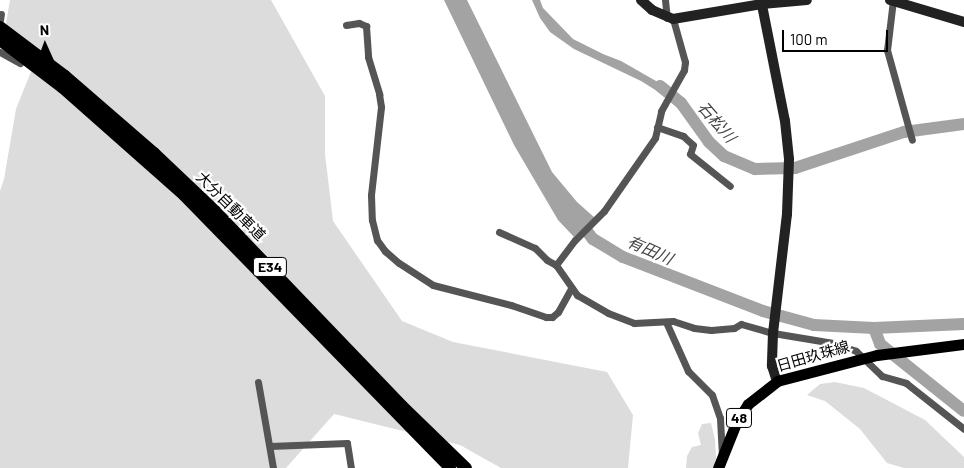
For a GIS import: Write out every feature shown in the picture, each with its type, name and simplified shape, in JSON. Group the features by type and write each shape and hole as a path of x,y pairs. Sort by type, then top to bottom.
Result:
{"highway":[{"name":"大分自動車道","path":"0,20 184,195 450,468"},
{"name":"大分自動車道","path":"0,40 117,119 212,208 402,406 466,468"}],"main road":[{"name":"日田玖珠線","path":"718,468 736,423 748,404 777,381 877,355 964,344"}],"street":[{"path":"641,0 652,10 670,18 762,2 807,0"},
{"path":"556,265 575,240 604,211 655,138 665,101 684,70 685,62 665,0"},
{"path":"912,140 887,50 892,0 905,1 964,22"},
{"path":"762,2 785,120 789,160 787,214 773,333 772,366 777,381"},
{"path":"346,25 359,23 366,26 368,56 379,94 381,108 371,195 376,233 385,250 399,263 433,285 511,305 546,317 552,317 558,312 571,289"},
{"path":"0,52 20,63"},
{"path":"657,128 683,136 693,145 690,154 730,186"},
{"path":"499,232 528,243 556,265 571,289 608,313 634,323 673,321 694,328 711,330 734,328 741,324 773,333 833,343 856,351 882,376 906,383 964,429"},
{"path":"666,322 688,371 712,395 720,418 723,457"},
{"path":"258,382 273,468"},
{"path":"270,446 347,444 351,468"}],"shaded area":[{"path":"10,0 271,0 325,96 325,154 333,221 402,321 453,342 607,372 633,415 628,468 501,468 460,445 334,414 286,468 0,468 0,191 4,179 16,109 32,69 2,47"},
{"path":"444,0 467,0 552,172 577,202 595,218 574,237 558,220 514,145"},
{"path":"532,0 540,0 543,8 573,39 621,61 670,89 665,96 641,81 574,49 550,32 540,18"},
{"path":"835,382 864,388 925,420 964,457 964,468 904,468 887,463 860,429 825,401 807,395 820,384"},
{"path":"711,423 715,440 716,459 713,468 686,468 687,456 692,447 701,445 698,433 702,424"}],"waterway":[{"name":"石松川","path":"660,86 681,103 709,142 724,156 755,169 795,168 904,132 964,124"},
{"name":"有田川","path":"579,220 593,239 623,257 763,311 814,325 874,328 964,324"},
{"path":"874,328 880,344 964,411"}]}
